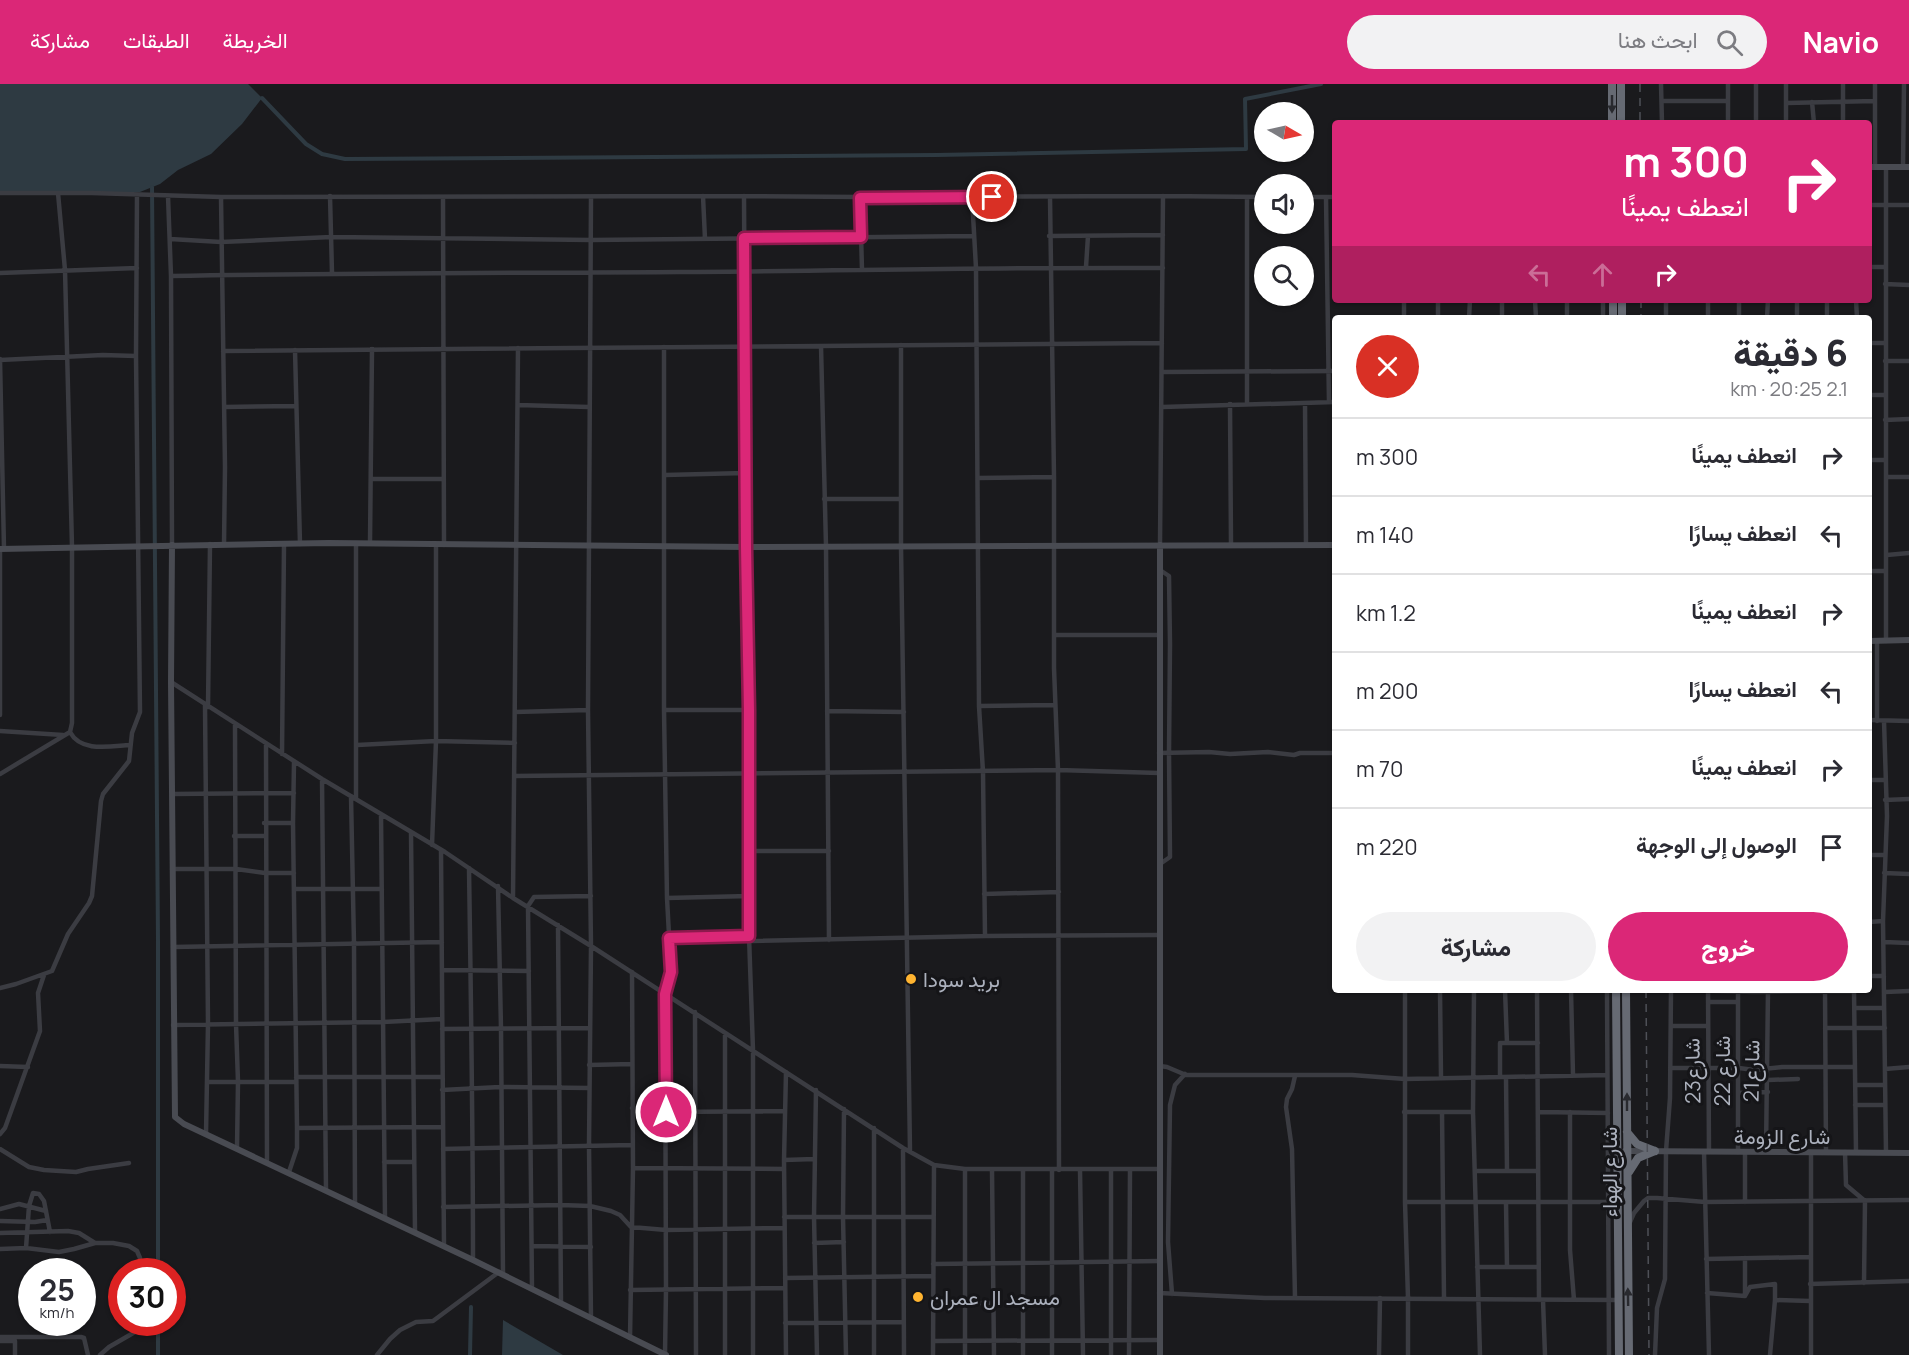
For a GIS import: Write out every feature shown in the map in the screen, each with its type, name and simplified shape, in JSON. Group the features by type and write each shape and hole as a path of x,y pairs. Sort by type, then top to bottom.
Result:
{"highway":[{"path":"1612,84 1612,120"},
{"path":"1621,84 1621,120"},
{"name":"شارع الهواء","path":"1616,993 1617,1151 1614,1300 1619,1355"},
{"name":"شارع الهواء","path":"1626,993 1626,1230 1629,1355"},
{"path":"1627,1131 1637,1144 1655,1151"},
{"path":"1627,1175 1638,1158 1655,1151"}],"street":[{"path":"1661,84 1662,120"},
{"path":"1728,84 1728,120"},
{"path":"1756,84 1756,120"},
{"path":"1786,84 1786,120"},
{"path":"1843,84 1843,120"},
{"path":"1875,84 1872,167 1906,167 1905,86"},
{"path":"1662,101 1728,101"},
{"path":"1786,103 1875,101"},
{"path":"1812,102 1814,120"},
{"path":"1886,167 1886,640"},
{"path":"0,193 221,197 1254,197"},
{"path":"58,193 65,270 72,547 72,723 70,732"},
{"path":"0,988 48,973 54,967 68,934 89,903 92,896 101,801 103,795 129,761 132,733 140,712 136,356 137,195"},
{"path":"168,196 171,276 171,682 175,1117 184,1124 501,1273 665,1355 665,994 671,972 667,898 664,710 664,347"},
{"path":"330,196 332,273"},
{"path":"591,196 588,710 591,896 589,1028 591,1318"},
{"path":"703,196 705,239"},
{"path":"744,196 749,939 754,1169 753,1355"},
{"path":"1161,1353 1159,1340 1159,773 1163,196"},
{"path":"221,197 224,545"},
{"path":"432,845 440,544 444,479 443,197"},
{"path":"972,197 976,268 980,706 985,936"},
{"path":"1050,197 1049,267 1053,344 1054,635 1060,936 1059,1170"},
{"path":"1247,197 1247,404"},
{"path":"1314,197 1332,197"},
{"path":"1162,407 1332,402 1326,197"},
{"path":"860,198 862,270"},
{"path":"1872,205 1909,205"},
{"path":"1049,236 1163,235"},
{"path":"170,239 221,242 331,237 591,240 974,236"},
{"path":"1086,267 1088,236"},
{"path":"171,276 1049,267 1163,268"},
{"path":"1872,267 1885,267"},
{"path":"0,273 137,268"},
{"path":"1885,284 1909,285"},
{"path":"224,351 1162,343"},
{"path":"1872,343 1885,343"},
{"path":"901,345 901,546 910,1151"},
{"path":"821,346 826,546 829,940"},
{"path":"513,898 518,348"},
{"path":"370,543 372,349"},
{"path":"295,350 300,544"},
{"path":"0,715 2,549 0,360 67,356 136,356"},
{"path":"1886,361 1909,361"},
{"path":"1162,372 1332,371"},
{"path":"1872,395 1886,395"},
{"path":"1305,403 1306,545"},
{"path":"1230,404 1231,545"},
{"path":"518,405 589,407"},
{"path":"224,407 296,406"},
{"path":"1886,420 1909,420"},
{"path":"1872,460 1885,460"},
{"path":"665,475 745,473"},
{"path":"978,478 1054,477"},
{"path":"1886,477 1909,477"},
{"path":"372,479 444,479"},
{"path":"824,498 901,499"},
{"path":"2,549 356,543 746,547 1332,545"},
{"path":"355,1203 352,889 357,745 356,543"},
{"path":"206,1134 208,1024 205,794 210,544"},
{"path":"282,754 284,544"},
{"path":"1887,555 1909,553"},
{"path":"1160,570 1168,574 1170,586 1168,753 1170,857 1160,864"},
{"path":"1872,571 1886,571"},
{"path":"1054,635 1160,635"},
{"path":"1872,641 1909,640"},
{"path":"1877,721 1878,641"},
{"path":"171,682 294,762 469,867 513,898 558,924 903,1148 934,1165 992,1170 1159,1169"},
{"path":"980,706 1055,705"},
{"path":"515,712 588,710"},
{"path":"664,710 749,710"},
{"path":"827,711 904,711"},
{"path":"1872,720 1909,721"},
{"path":"1884,721 1887,816 1883,921 1886,1153"},
{"path":"235,725 237,1148"},
{"path":"0,730 64,735"},
{"path":"70,732 77,741 90,746 130,745"},
{"path":"0,774 70,732"},
{"path":"357,745 436,741 515,743"},
{"path":"266,743 264,823 267,1162"},
{"path":"1160,753 1268,752 1294,755 1332,753"},
{"path":"289,1172 297,1148 294,762"},
{"path":"514,776 1058,770 1159,773"},
{"path":"322,779 326,1190"},
{"path":"1872,780 1885,780"},
{"path":"172,794 294,793"},
{"path":"1885,800 1909,799"},
{"path":"381,814 385,1218"},
{"path":"264,823 293,824"},
{"path":"411,832 415,1232"},
{"path":"234,836 265,836"},
{"path":"441,850 444,1246"},
{"path":"749,851 829,851"},
{"path":"1872,855 1884,855"},
{"path":"469,867 473,1260"},
{"path":"172,869 236,869 265,873 294,873"},
{"path":"1884,873 1909,874"},
{"path":"498,886 501,1029 501,1273"},
{"path":"294,889 382,889"},
{"path":"984,894 1059,892"},
{"path":"532,1289 528,906 534,897 591,896"},
{"path":"667,898 749,896"},
{"path":"1872,922 1883,921"},
{"path":"558,924 561,1303"},
{"path":"669,938 829,940 1160,935"},
{"path":"173,947 442,942"},
{"path":"1884,942 1909,943"},
{"path":"442,970 529,971"},
{"path":"630,1338 633,1168 632,972"},
{"path":"0,1134 5,1128 40,1031 38,993 44,975"},
{"path":"1872,976 1884,976"},
{"path":"1885,992 1909,992"},
{"path":"1405,993 1404,1112 1408,1355"},
{"path":"1440,993 1441,1078"},
{"path":"1474,993 1473,1112 1480,1355"},
{"path":"1505,993 1507,1042"},
{"path":"1537,993 1538,1267 1545,1355"},
{"path":"1571,993 1573,1075"},
{"path":"1607,993 1608,1202 1614,1300 1609,1355"},
{"path":"1655,1355 1657,1308 1665,1279 1665,1151 1671,1068 1673,993"},
{"name":"شارع23","path":"1708,993 1705,1202 1709,1355"},
{"name":"شارع 22","path":"1738,993 1738,1068 1745,1202"},
{"name":"شارع21","path":"1766,1152 1768,993"},
{"path":"1825,993 1826,1152"},
{"path":"1854,993 1856,1152"},
{"path":"1708,1002 1738,1002"},
{"path":"1855,1008 1884,1008"},
{"path":"694,1012 696,1355"},
{"path":"173,1025 442,1019"},
{"path":"1671,1026 1708,1026"},
{"path":"442,1029 589,1028"},
{"path":"1826,1028 1885,1029"},
{"path":"725,1033 725,1355"},
{"path":"1507,1171 1500,1043 1538,1042"},
{"path":"589,1065 632,1064"},
{"path":"0,1066 28,1067"},
{"path":"1160,1066 1185,1074 1352,1075 1405,1079 1607,1075"},
{"path":"1671,1068 1754,1070 1855,1067"},
{"path":"1885,1069 1909,1067"},
{"path":"786,1072 784,1111 786,1355"},
{"path":"1172,1294 1168,1242 1170,1105 1175,1084 1185,1074"},
{"path":"208,1082 266,1082 353,1076 442,1077"},
{"path":"1295,1076 1286,1107 1292,1149 1295,1298"},
{"path":"1768,1080 1797,1079"},
{"path":"1855,1085 1885,1085"},
{"path":"442,1090 589,1088"},
{"path":"816,1090 814,1244 817,1355"},
{"path":"1739,1093 1768,1092"},
{"path":"1855,1105 1886,1105"},
{"path":"632,1108 666,1112 784,1111"},
{"path":"844,1109 843,1217 846,1355"},
{"path":"1404,1112 1473,1112"},
{"path":"1442,1112 1444,1298"},
{"path":"1539,1112 1608,1113"},
{"path":"1570,1112 1570,1203 1574,1300"},
{"path":"297,1128 442,1127"},
{"path":"874,1128 874,1355"},
{"path":"442,1149 632,1145"},
{"path":"903,1148 904,1355"},
{"path":"0,1149 29,1167 44,1170 76,1172 129,1163"},
{"name":"شارع الزومة","path":"1617,1151 1909,1153"},
{"path":"1811,1152 1811,1355"},
{"path":"1845,1152 1846,1185 1864,1201 1864,1283"},
{"path":"784,1160 815,1159"},
{"path":"384,1162 414,1161"},
{"path":"933,1355 934,1165"},
{"path":"633,1168 784,1169"},
{"path":"965,1169 965,1355"},
{"path":"1111,1169 1111,1355"},
{"path":"1129,1355 1130,1169"},
{"path":"992,1170 994,1355"},
{"path":"1023,1170 1023,1355"},
{"path":"1052,1170 1052,1355"},
{"path":"1080,1170 1083,1355"},
{"path":"1474,1171 1538,1171"},
{"path":"26,1248 29,1206 32,1194 35,1192 43,1198 50,1232"},
{"path":"1626,1230 1634,1213 1648,1198 1705,1202 1909,1200"},
{"path":"1405,1202 1608,1202"},
{"path":"1506,1203 1507,1267"},
{"path":"0,1209 7,1209 16,1204 46,1211"},
{"path":"444,1207 590,1206 620,1215 631,1227 666,1230 784,1228"},
{"path":"784,1218 933,1217"},
{"path":"0,1221 47,1220"},
{"path":"0,1233 75,1232 94,1243"},
{"path":"814,1244 844,1242"},
{"path":"0,1249 26,1248 59,1252 94,1243 113,1243 133,1248 139,1253 139,1258"},
{"path":"533,1246 591,1248"},
{"path":"1706,1259 1810,1257"},
{"path":"1745,1258 1745,1296"},
{"path":"933,1264 1160,1261"},
{"path":"1477,1267 1538,1267"},
{"path":"377,1355 390,1338 400,1330 416,1322 433,1322 501,1273"},
{"path":"785,1278 932,1276"},
{"path":"1810,1284 1909,1281"},
{"path":"1745,1296 1750,1287 1775,1284 1770,1355"},
{"path":"630,1290 785,1288"},
{"path":"1159,1293 1295,1298 1614,1300"},
{"path":"1707,1293 1745,1296"},
{"path":"1379,1355 1380,1298"},
{"path":"1775,1300 1810,1301"},
{"path":"964,1303 993,1303"},
{"path":"785,1323 904,1322"},
{"path":"100,1355 128,1336"},
{"path":"0,1339 81,1337 86,1343 87,1355"},
{"path":"0,1339 15,1341 15,1355"},
{"path":"933,1341 1159,1340"}],"shaded area":[{"path":"0,84 248,84 262,98 242,124 211,154 178,170 160,184 140,192 0,192"},
{"path":"503,1320 563,1355 502,1355"}],"waterway":[{"path":"262,98 306,144 322,154 345,159 936,155 1246,149 1245,99 1321,84"},
{"path":"152,187 158,1258"},
{"path":"470,1355 471,1307"},
{"path":"158,1336 158,1355"}],"railway":[{"path":"1640,84 1640,120"},
{"path":"1641,303 1641,315"},
{"path":"1646,993 1649,1355"}],"place":[{"name":"بريد سودا","path":"911,979"},
{"name":"مسجد ال عمران","path":"918,1297"}],"route":[{"path":"666,1112 665,994 671,972 669,938 749,936 744,238 861,237 860,198 992,197"}]}
